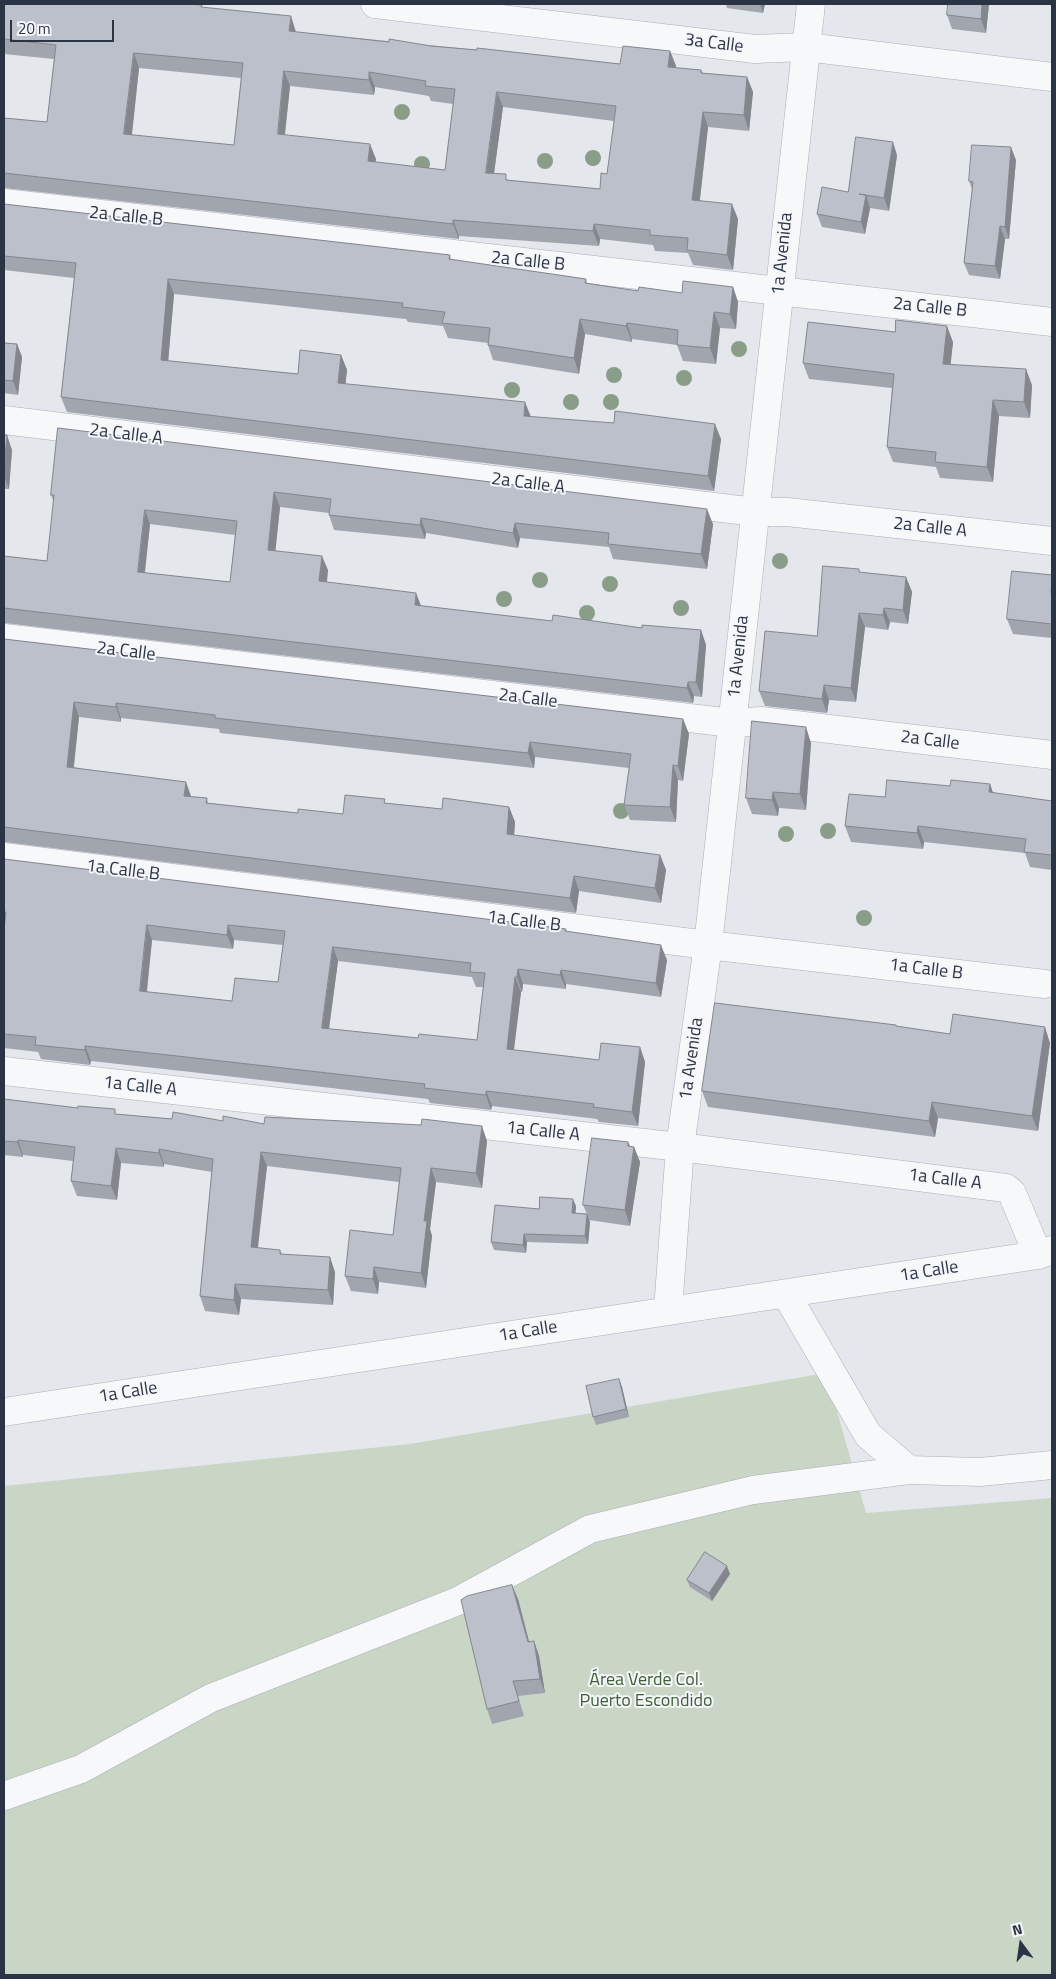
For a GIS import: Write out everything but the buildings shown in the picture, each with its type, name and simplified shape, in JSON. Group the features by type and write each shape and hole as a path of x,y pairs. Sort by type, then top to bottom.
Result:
{"street":[{"name":"3a Calle","path":"375,4 755,49 806,47 1052,76"},
{"name":"1a Avenida","path":"668,1310 680,1147 708,945 811,4"},
{"name":"2a Calle B","path":"4,203 1052,322"},
{"name":"2a Calle A","path":"4,420 755,512 788,512 1052,541"},
{"name":"2a Calle","path":"4,638 732,723 761,721 1052,756"},
{"name":"1a Calle B","path":"4,856 708,945 1045,984"},
{"name":"1a Calle A","path":"4,1071 680,1147 1006,1188 1012,1193 1045,1253"},
{"name":"1a Calle","path":"4,1412 1045,1253"},
{"path":"786,1294 868,1435 908,1470"},
{"path":"4,1796 81,1769 211,1698 458,1601 590,1529 753,1490 908,1470 980,1472 1052,1465"}],"green space":[{"name":"Área Verde Col. Puerto Escondido","path":"826,1373 866,1513 1052,1498 1052,1975 4,1975 4,1486 410,1444"}]}
